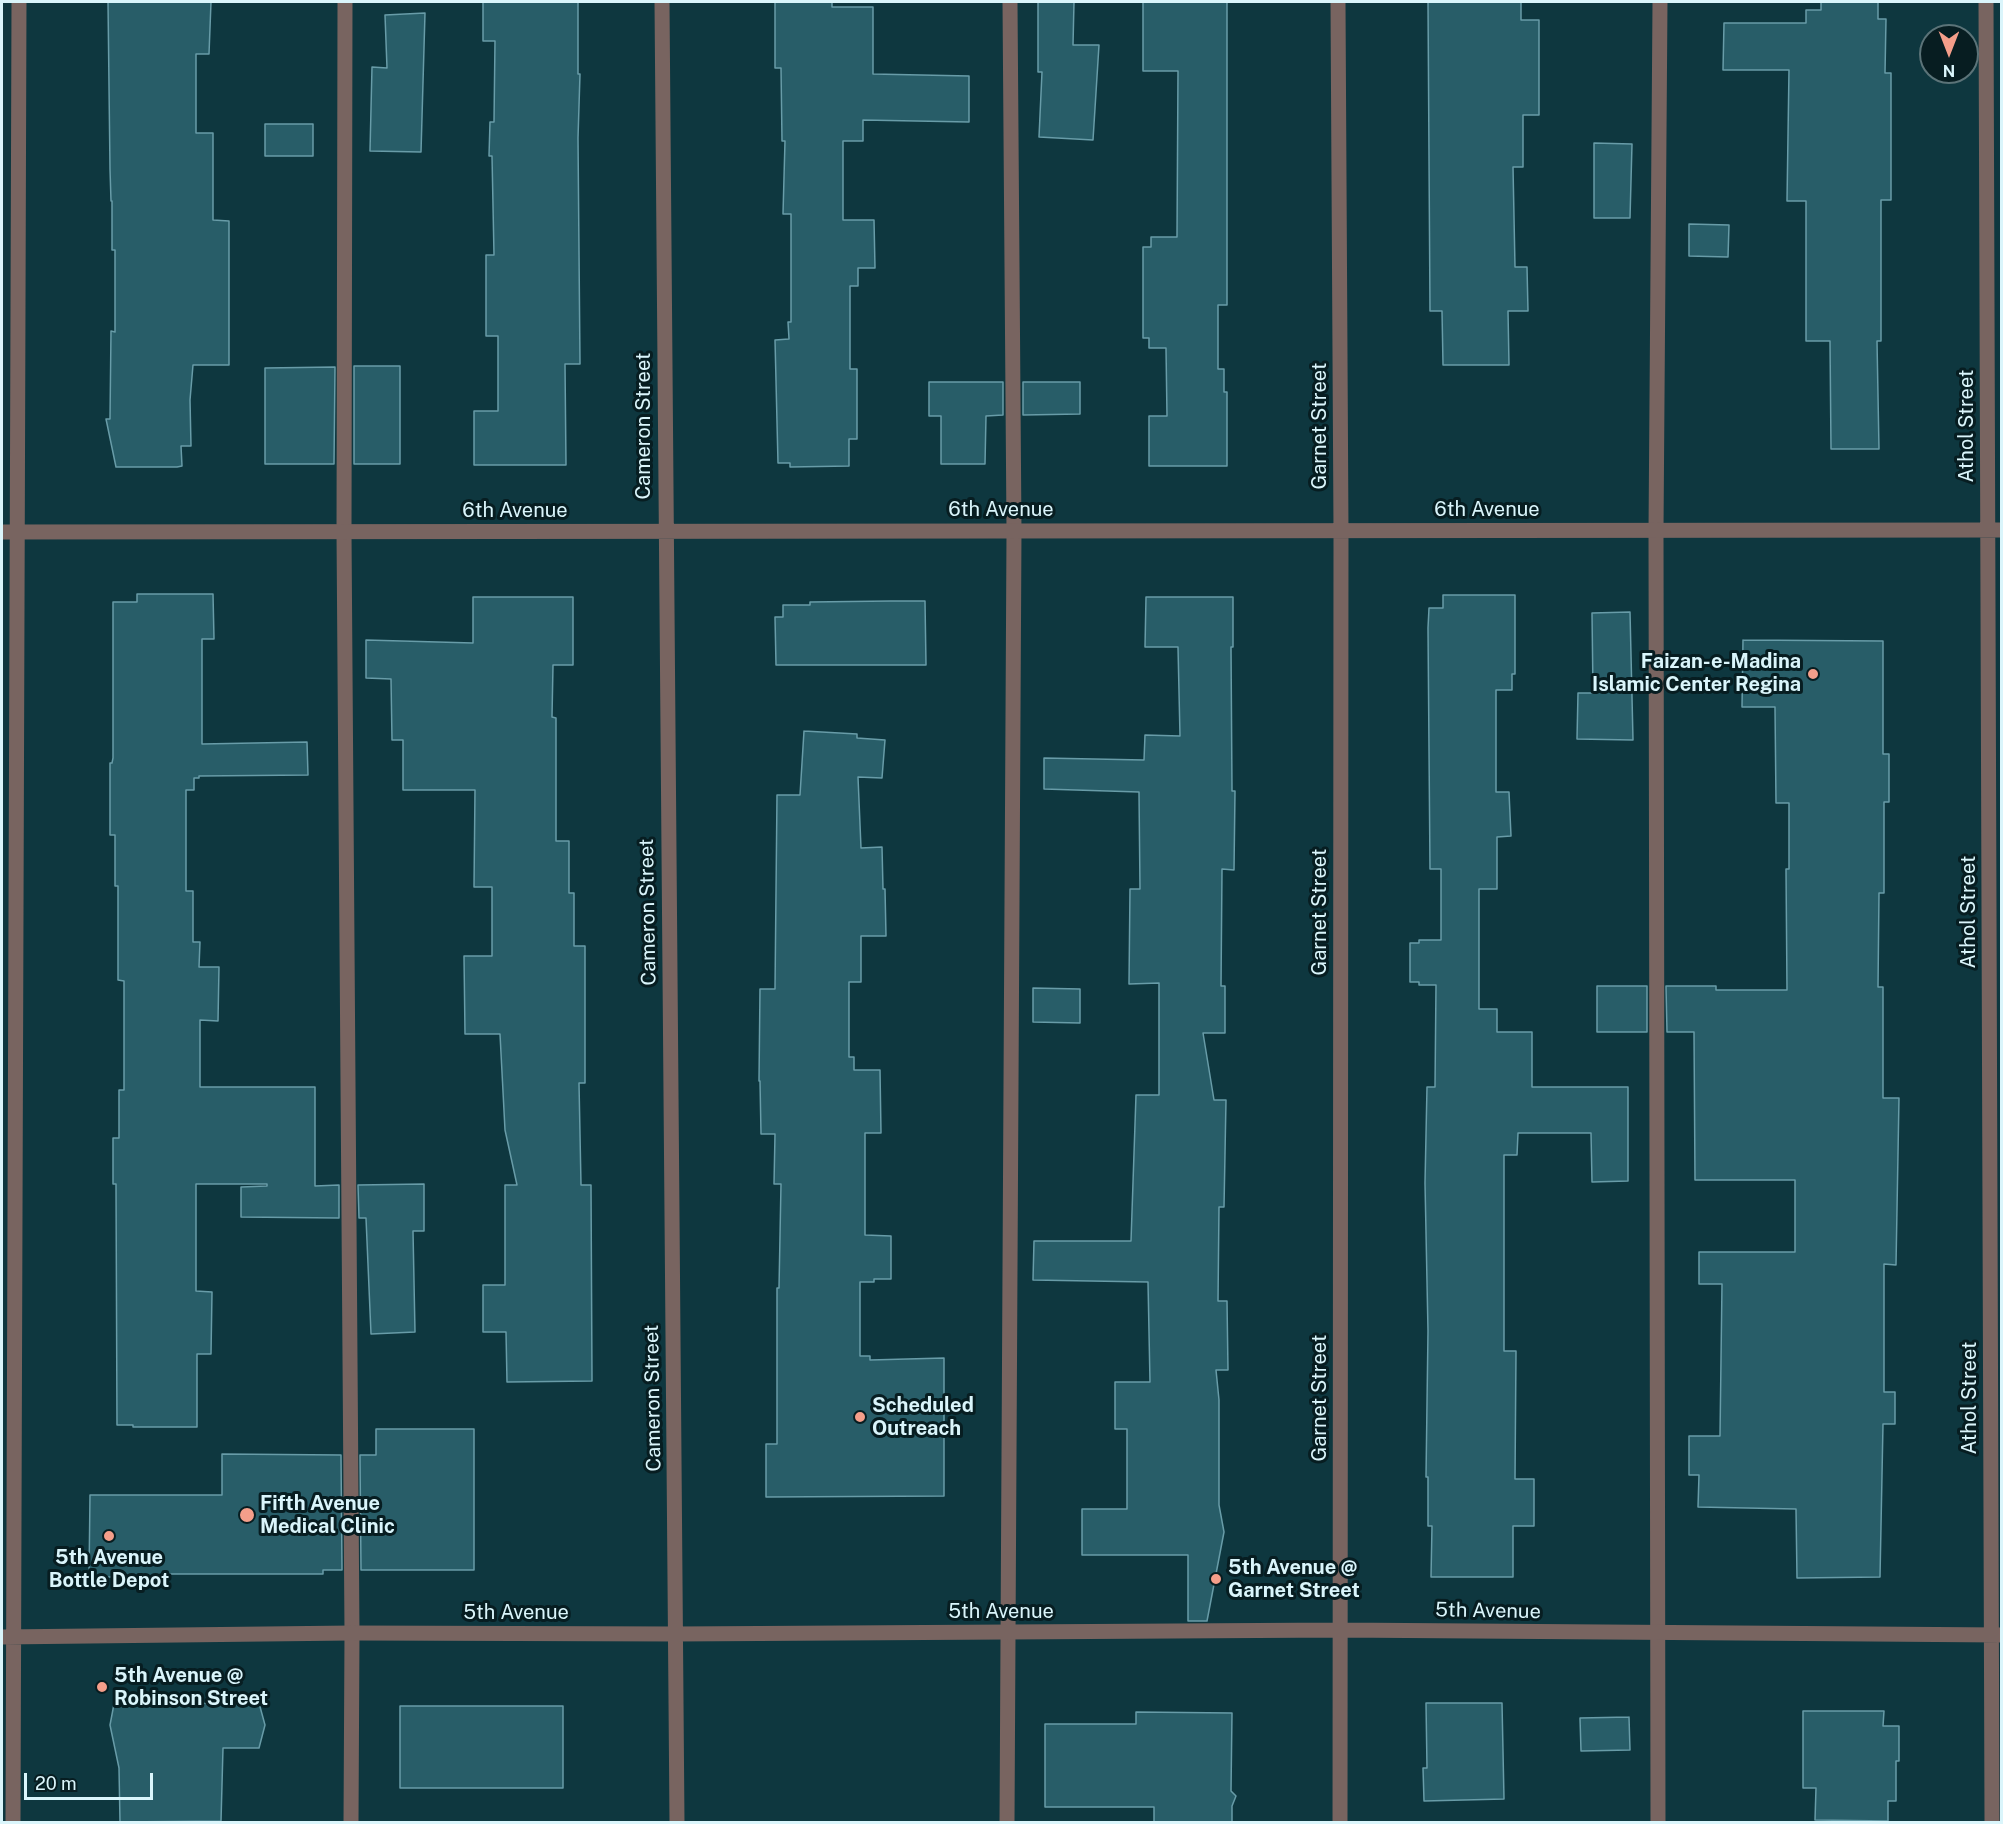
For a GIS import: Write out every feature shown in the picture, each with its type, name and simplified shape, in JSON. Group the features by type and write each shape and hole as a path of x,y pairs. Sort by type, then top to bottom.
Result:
{"street":[{"path":"13,1822 7,1637 9,532 19,2"},
{"path":"345,2 344,532 352,1633 351,1822"},
{"name":"Cameron Street","path":"662,2 677,1822"},
{"path":"1007,1822 1014,531 1010,2"},
{"name":"Garnet Street","path":"1338,2 1341,531 1340,1822"},
{"path":"1658,1822 1656,530 1660,2"},
{"name":"Athol Street","path":"1986,2 1995,530 1997,1635 1992,1822"},
{"name":"6th Avenue","path":"9,532 1995,530"},
{"name":"5th Avenue","path":"7,1637 352,1633 1008,1633 1341,1630 1997,1635"}],"building":[{"path":"108,2 211,2 209,54 196,54 196,133 213,133 213,220 229,221 229,365 193,365 190,400 191,446 181,446 182,466 177,467 116,467 106,419 110,419 111,331 115,332"},
{"path":"483,2 578,2 580,364 565,364 566,465 474,465 474,411 498,411 498,336 486,336 486,255 494,255 492,156 489,156 490,122 494,122 495,41 483,41"},
{"path":"775,2 832,2 832,7 873,7 873,74 969,76 969,122 863,120 863,141 843,141 843,220 874,220 875,268 858,268 858,286 850,286 850,369 857,369 857,439 849,439 849,466 790,467 790,463 778,463 775,340 789,339 791,214 783,214 785,141 782,141 781,68 775,68"},
{"path":"1038,2 1074,2 1073,45 1099,45 1093,140 1039,137 1042,72 1038,72"},
{"path":"1143,2 1227,2 1227,305 1218,305 1218,369 1224,369 1224,392 1227,392 1227,466 1149,466 1149,416 1167,416 1166,348 1149,348 1149,338 1143,338 1143,247 1151,247 1151,237 1177,237 1178,71 1143,71"},
{"path":"1428,2 1521,2 1521,20 1539,20 1539,115 1523,115 1523,167 1513,167 1515,267 1527,267 1528,311 1508,311 1509,365 1443,365 1442,311 1430,311"},
{"path":"1821,2 1878,2 1878,19 1886,19 1885,73 1891,73 1891,200 1881,200 1881,341 1877,341 1879,449 1831,449 1830,341 1806,341 1806,201 1787,201 1789,70 1723,70 1724,23 1806,23 1806,10 1821,10"},
{"path":"425,13 421,152 370,151 372,67 387,68 385,15"},
{"path":"265,124 313,124 313,156 265,156"},
{"path":"1594,143 1632,144 1630,218 1594,218"},
{"path":"1689,224 1729,225 1728,257 1689,256"},
{"path":"354,366 400,366 400,464 354,464"},
{"path":"335,367 334,464 265,464 265,368"},
{"path":"929,382 1003,382 1003,415 986,416 985,464 941,464 941,416 929,416"},
{"path":"1023,382 1080,382 1080,414 1023,415"},
{"path":"137,594 213,594 214,639 202,639 202,744 307,742 308,775 199,776 199,778 194,778 194,790 186,790 186,891 193,891 193,942 200,942 199,967 219,967 218,1021 200,1020 200,1087 315,1087 315,1186 339,1185 339,1218 241,1217 241,1187 267,1186 267,1184 196,1184 196,1291 212,1292 211,1354 197,1354 197,1427 117,1425 116,1184 113,1184 113,1138 119,1138 119,1090 124,1090 124,981 118,980 118,886 115,886 115,835 110,835 110,763 113,758 113,602 137,602"},
{"path":"1443,595 1515,595 1515,674 1512,674 1512,690 1496,690 1496,792 1509,792 1511,836 1497,837 1497,889 1479,889 1479,1009 1497,1009 1497,1032 1532,1032 1532,1087 1628,1087 1628,1181 1592,1182 1591,1133 1518,1133 1517,1155 1504,1155 1504,1351 1516,1351 1515,1479 1534,1479 1534,1526 1513,1526 1513,1577 1431,1577 1432,1526 1428,1526 1428,1477 1426,1477 1428,1331 1425,1183 1427,1087 1435,1087 1436,985 1419,985 1419,982 1410,982 1410,943 1419,943 1419,940 1441,940 1441,869 1430,869 1428,628 1429,608 1443,608"},
{"path":"473,597 573,597 573,665 553,665 552,717 556,718 556,841 569,841 569,893 574,893 574,946 585,946 585,1083 579,1083 581,1185 591,1185 592,1381 507,1382 506,1332 483,1332 483,1285 505,1285 505,1185 517,1185 505,1130 500,1034 465,1034 464,956 492,956 492,887 474,887 475,790 403,790 403,740 392,740 391,679 366,678 366,640 473,643"},
{"path":"1146,597 1233,597 1233,647 1231,647 1232,791 1235,791 1234,870 1222,869 1221,986 1225,986 1225,1033 1203,1033 1214,1100 1226,1100 1224,1207 1219,1207 1218,1301 1227,1301 1228,1370 1216,1370 1219,1400 1219,1505 1224,1532 1207,1621 1188,1621 1188,1555 1082,1555 1082,1509 1127,1509 1127,1429 1115,1429 1115,1382 1150,1382 1148,1282 1033,1280 1034,1241 1131,1241 1136,1095 1159,1095 1159,983 1129,984 1130,889 1140,889 1139,792 1044,789 1044,758 1144,760 1145,735 1180,736 1178,647 1145,647"},
{"path":"925,601 926,665 776,665 775,617 783,617 783,605 810,605 810,602"},
{"path":"1630,612 1633,740 1577,739 1578,693 1593,693 1592,613"},
{"path":"1743,640 1883,641 1883,754 1889,754 1889,802 1884,802 1884,893 1879,893 1878,987 1883,987 1883,1098 1899,1098 1896,1265 1884,1264 1884,1392 1895,1392 1895,1424 1883,1424 1880,1577 1797,1578 1796,1509 1698,1507 1699,1475 1689,1475 1689,1436 1720,1436 1722,1284 1699,1284 1699,1252 1795,1252 1795,1180 1695,1180 1694,1032 1667,1032 1666,986 1716,986 1716,990 1787,990 1786,869 1789,869 1789,803 1776,803 1775,707 1742,707"},
{"path":"804,731 857,734 857,738 885,740 882,778 858,777 861,848 882,847 886,936 861,936 861,982 849,982 849,1057 854,1057 854,1070 880,1070 881,1133 865,1133 865,1235 891,1236 891,1279 860,1282 860,1356 870,1356 870,1360 944,1358 944,1496 766,1497 766,1444 777,1444 777,1288 779,1288 781,1184 774,1184 775,1134 761,1134 760,989 775,989 777,795 800,795"},
{"path":"1597,986 1647,986 1647,1032 1597,1032"},
{"path":"1033,988 1080,989 1080,1023 1033,1022"},
{"path":"424,1184 424,1231 413,1231 415,1332 371,1334 366,1218 359,1218 358,1185"},
{"path":"376,1429 474,1429 474,1570 361,1570 360,1455 376,1455"},
{"path":"222,1454 341,1455 342,1570 323,1570 323,1574 166,1574 166,1577 89,1577 90,1495 222,1495"},
{"path":"259,1703 265,1725 259,1748 223,1748 221,1821 120,1822 119,1768 110,1725 114,1704"},
{"path":"1426,1703 1502,1703 1504,1799 1424,1801 1423,1768 1427,1768"},
{"path":"400,1706 563,1706 563,1788 400,1788"},
{"path":"1803,1711 1884,1711 1883,1726 1899,1726 1896,1801 1888,1801 1888,1821 1815,1820 1816,1788 1803,1788"},
{"path":"1136,1712 1232,1713 1231,1791 1236,1796 1232,1806 1232,1822 1154,1822 1154,1807 1045,1807 1045,1724 1136,1724"},
{"path":"1629,1717 1630,1750 1581,1751 1580,1718"}],"place":[{"name":"Faizan-e-Madina Islamic Center Regina","path":"1813,674"},
{"name":"Scheduled Outreach","path":"860,1417"},
{"name":"Fifth Avenue Medical Clinic","path":"247,1515"},
{"name":"5th Avenue Bottle Depot","path":"109,1536"},
{"name":"5th Avenue @ Garnet Street","path":"1216,1579"},
{"name":"5th Avenue @ Robinson Street","path":"102,1687"}]}
